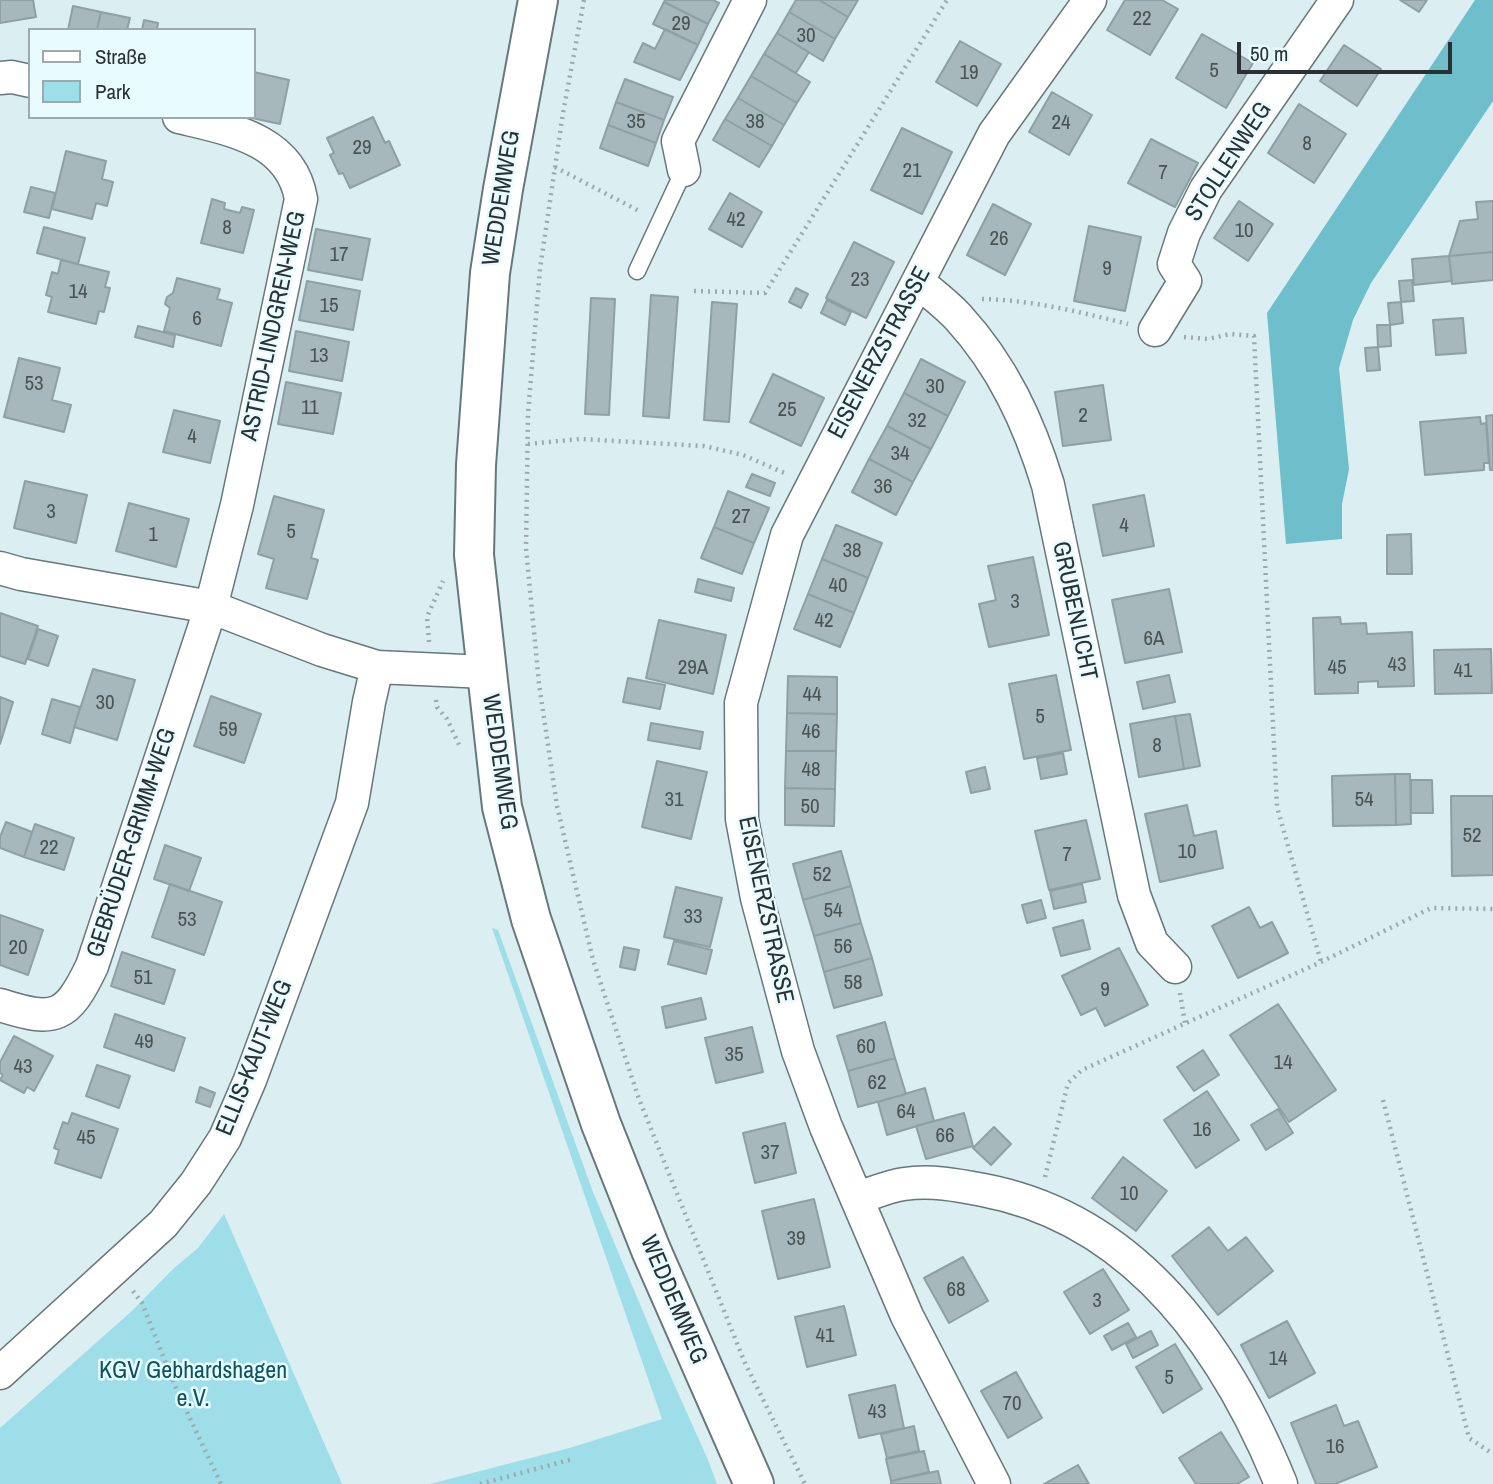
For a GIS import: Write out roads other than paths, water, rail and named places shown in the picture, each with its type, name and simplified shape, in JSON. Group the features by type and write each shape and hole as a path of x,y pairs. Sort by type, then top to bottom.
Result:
{"main road":[{"name":"WEDDEMWEG","path":"538,0 490,273 476,465 474,555 502,807 531,919 601,1124 651,1250 754,1484"}],"street":[{"path":"684,170 678,141 750,0"},
{"name":"EISENERZSTRASSE","path":"994,1484 907,1317 826,1126 798,1051 757,898 743,819 741,703 787,534 994,134 1090,0"},
{"name":"STOLLENWEG","path":"1155,330 1185,281 1174,264 1184,233 1206,189 1337,0"},
{"path":"0,78 28,81"},
{"name":"ASTRID-LINDGREN-WEG","path":"187,119 236,131 262,144 288,164 299,185 301,199 237,505 211,607"},
{"name":"GRUBENLICHT","path":"918,282 949,308 989,354 1014,396 1033,437 1048,485 1113,802 1135,895 1152,943 1175,967"},
{"path":"0,568 211,607 322,650 377,667 486,672"},
{"name":"GEBRÜDER-GRIMM-WEG","path":"0,1005 45,1015 67,1008 79,992 92,966 211,607"},
{"name":"ELLIS-KAUT-WEG","path":"0,1373 163,1224 196,1183 225,1138 250,1080 352,803 377,667"},
{"path":"858,1198 903,1184 944,1182 1026,1199 1083,1226 1153,1279 1194,1325 1223,1369 1267,1451 1281,1484"}],"lane":[{"path":"637,271 684,170"}],"park label":[{"name":"KGV Gebhardshagen e.V.","path":"193,1386"}]}
